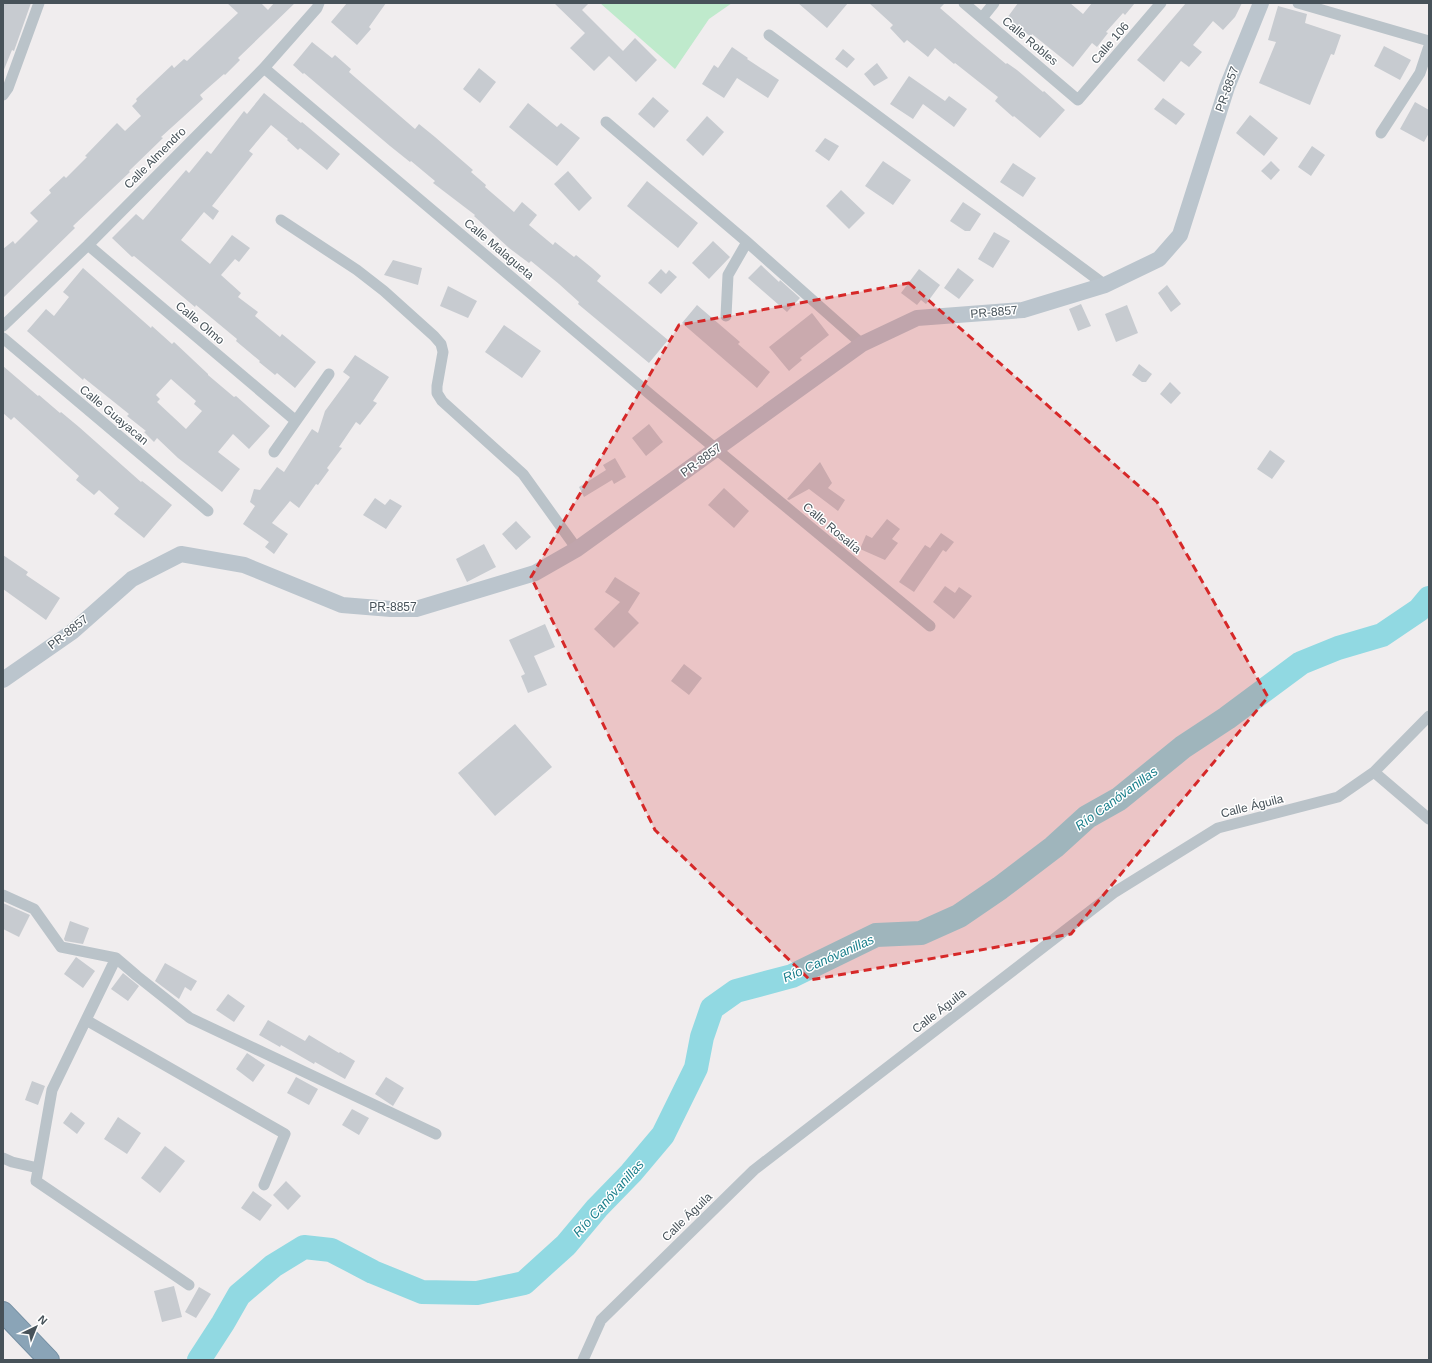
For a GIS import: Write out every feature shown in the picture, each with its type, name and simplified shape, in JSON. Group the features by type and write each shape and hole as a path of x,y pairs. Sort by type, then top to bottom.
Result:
{"highway":[{"path":"3,1312 49,1360"}],"street":[{"path":"3,95 8,88 39,3"},
{"name":"Calle Almendro","path":"3,326 88,245 264,68 317,8 319,3"},
{"name":"Calle Robles","path":"964,3 1078,100"},
{"path":"982,18 994,3"},
{"name":"Calle 106","path":"1078,100 1161,3"},
{"name":"PR-8857","path":"3,680 72,632 132,579 181,554 244,565 342,605 391,609 416,609 535,573 577,549 862,344 917,318 1023,310 1105,285 1159,259 1180,234 1227,87 1261,3"},
{"path":"1298,3 1429,41"},
{"path":"769,35 1105,285"},
{"path":"1381,134 1420,73 1429,46"},
{"name":"Calle Malagueta","path":"264,68 717,449"},
{"path":"606,122 747,242 862,344"},
{"path":"281,220 357,270 384,290 434,336 441,344 442,352 437,386 437,393 442,401 523,474 577,549"},
{"path":"726,316 728,275 747,242"},
{"name":"Calle Olmo","path":"88,245 296,421"},
{"name":"Calle Guayacan","path":"3,338 208,511"},
{"path":"274,452 329,374"},
{"name":"Calle Rosalía","path":"717,449 930,626"},
{"name":"Calle Águila","path":"583,1360 601,1320 754,1170 1115,892 1218,828 1338,797 1374,772 1429,716"},
{"path":"1374,772 1429,819"},
{"path":"3,895 34,909 61,947 116,958 136,976 190,1018 354,1094 436,1134"},
{"path":"116,958 52,1090 36,1181 189,1285"},
{"path":"86,1020 285,1134 264,1185"},
{"path":"3,1158 12,1162 38,1168"}],"highlighted area":[{"path":"909,283 1157,502 1268,697 1071,934 810,980 655,830 531,577 679,325"}],"green space":[{"path":"600,3 732,3 709,19 675,69"}],"building":[{"path":"3,3 31,3 14,51 12,50 3,72"},
{"path":"227,3 261,3 268,10 274,3 295,3 238,58 240,60 225,75 224,74 200,95 203,99 161,137 163,138 129,171 130,172 73,226 75,228 3,298 3,249 13,241 15,244 38,221 30,213 51,193 49,190 64,176 66,178 117,123 125,131 141,116 132,106 137,101 136,99 172,65 174,68 184,59 187,61 238,13"},
{"path":"347,3 386,3 369,27 371,29 357,45 331,22"},
{"path":"554,3 589,3 582,10 623,51 635,38 657,60 636,82 609,56 594,71 570,48 585,33"},
{"path":"798,3 848,3 827,28"},
{"path":"869,3 945,3 940,8 1006,64 1007,63 1017,70 1043,92 1044,91 1065,110 1040,138 995,101 998,97 935,48 928,57 907,40 904,43 890,28 893,25"},
{"path":"1018,3 1070,3 1083,14 1092,3 1135,3 1125,15 1123,13 1106,32 1108,33 1097,47 1092,43 1073,67 1032,34 1031,37 1007,18"},
{"path":"1186,3 1242,3 1235,17 1223,30 1213,21 1193,45 1202,52 1189,67 1181,61 1164,82 1137,60"},
{"path":"1278,6 1307,14 1305,23 1341,35 1334,55 1331,54 1310,105 1259,83 1276,42 1268,40"},
{"path":"312,42 332,58 335,55 351,69 349,72 415,129 419,124 435,137 473,170 471,172 486,185 485,187 514,212 522,202 537,215 529,225 553,245 555,242 574,257 576,255 592,268 601,276 597,281 668,340 649,363 578,304 579,302 559,284 531,261 529,263 509,248 474,216 475,215 433,183 435,181 390,146 293,65"},
{"path":"1384,46 1411,60 1400,80 1374,66"},
{"path":"732,47 748,58 747,59 779,80 768,98 737,78 724,98 702,84 714,65 718,68"},
{"path":"843,49 855,59 847,68 835,59"},
{"path":"877,63 888,78 874,86 864,74"},
{"path":"479,68 496,82 480,103 463,89"},
{"path":"909,76 945,101 949,96 967,109 954,127 923,104 913,119 890,104"},
{"path":"264,93 340,154 327,170 300,148 298,150 287,140 288,139 271,125 249,151 253,154 212,206 219,211 213,220 204,212 181,240 210,264 232,235 250,248 239,262 235,259 221,275 241,293 238,297 258,312 255,316 280,337 282,334 316,362 295,388 277,373 275,375 259,362 260,361 236,341 237,339 196,305 195,307 134,256 132,257 112,238 136,214 143,220 186,170 189,173 207,151 211,154 244,111 247,114"},
{"path":"653,97 669,111 654,128 638,114"},
{"path":"1163,98 1185,114 1176,125 1154,109"},
{"path":"1415,102 1429,110 1429,133 1424,142 1400,129"},
{"path":"528,103 557,127 561,123 580,138 557,166 509,127"},
{"path":"1250,115 1278,138 1264,156 1236,133"},
{"path":"707,116 724,132 703,156 686,140"},
{"path":"825,138 839,146 829,161 815,151"},
{"path":"1312,146 1325,155 1311,176 1298,167"},
{"path":"883,161 911,180 893,205 865,186"},
{"path":"1271,161 1280,170 1271,180 1261,171"},
{"path":"1013,163 1036,178 1023,197 1000,182"},
{"path":"568,171 592,198 579,211 554,184"},
{"path":"647,181 698,223 678,248 627,206"},
{"path":"841,190 865,213 849,229 826,206"},
{"path":"963,202 981,214 970,231 965,231 950,221"},
{"path":"994,232 1010,241 993,268 978,259"},
{"path":"713,241 730,257 709,279 692,263"},
{"path":"393,260 422,268 418,285 384,275"},
{"path":"761,265 779,282 780,280 800,298 787,312 748,278"},
{"path":"83,268 151,328 152,326 172,344 174,342 208,375 234,397 236,396 270,426 249,449 233,434 218,452 240,469 222,492 178,458 157,438 154,442 144,432 146,431 127,416 129,414 84,378 83,380 27,331 46,309 54,316 69,297 63,292","holes":["171,379 196,401 194,404 202,411 186,429 157,402 160,399 156,395"]},
{"path":"958,268 974,280 959,299 944,288"},
{"path":"661,269 666,274 669,270 677,277 661,294 648,283"},
{"path":"919,269 940,285 926,304 921,300 917,305 901,293"},
{"path":"1167,285 1181,304 1171,312 1158,293"},
{"path":"448,286 477,301 468,318 440,306"},
{"path":"1081,304 1091,326 1078,331 1069,309"},
{"path":"697,305 740,342 738,344 770,372 757,388 682,323"},
{"path":"1127,305 1138,333 1116,342 1105,314"},
{"path":"812,313 829,335 800,358 802,360 789,371 769,347"},
{"path":"504,325 541,351 522,378 485,352"},
{"path":"355,355 389,377 373,401 377,403 360,425 356,422 339,447 342,448 327,468 329,470 318,485 316,484 299,508 290,501 272,523 288,534 274,554 265,547 269,542 243,524 255,506 250,502 254,489 260,490 277,467 284,472 312,429 318,433 325,411 350,377 343,372"},
{"path":"1139,364 1152,374 1146,382 1142,382 1132,375"},
{"path":"3,366 38,396 39,395 79,427 141,482 142,481 172,505 144,538 114,514 119,508 99,490 94,495 76,480 79,476 14,417 11,420 3,413"},
{"path":"1170,382 1181,393 1171,404 1160,394"},
{"path":"649,424 663,442 646,456 632,438"},
{"path":"1270,450 1285,461 1272,479 1257,469"},
{"path":"615,458 626,477 614,484 612,480 584,497 579,487 606,470 603,465"},
{"path":"820,462 832,483 828,488 845,500 838,511 809,489 789,500 787,499"},
{"path":"724,488 749,511 734,528 708,505"},
{"path":"375,498 385,505 390,499 402,506 386,529 363,515"},
{"path":"887,519 900,529 892,539 898,543 885,560 860,549 866,535 872,538"},
{"path":"516,521 531,537 516,550 502,534"},
{"path":"941,533 954,542 946,552 943,550 914,592 899,582 925,545 930,548"},
{"path":"484,544 496,567 467,582 456,559"},
{"path":"3,555 28,572 26,575 60,598 46,620 3,589"},
{"path":"615,577 640,593 628,612 639,623 614,648 594,629 620,602 605,592"},
{"path":"945,586 955,593 959,587 972,596 954,619 933,602"},
{"path":"545,624 555,647 534,656 547,685 528,693 521,676 525,674 509,640"},
{"path":"684,664 702,678 689,695 671,681"},
{"path":"515,724 552,767 495,816 458,773"},
{"path":"3,903 30,915 19,937 3,929"},
{"path":"70,921 89,928 83,944 65,941 64,939"},
{"path":"76,957 95,971 83,988 64,974"},
{"path":"165,963 197,981 191,991 185,987 179,999 155,981"},
{"path":"123,973 139,986 128,1001 111,989"},
{"path":"228,994 245,1006 234,1022 216,1010"},
{"path":"268,1020 305,1041 309,1035 355,1061 345,1079 315,1062 314,1064 281,1045 280,1047 259,1035"},
{"path":"247,1053 265,1065 253,1082 236,1069"},
{"path":"296,1077 318,1089 309,1105 287,1093"},
{"path":"386,1077 404,1088 393,1106 375,1094"},
{"path":"32,1081 45,1086 38,1105 25,1100"},
{"path":"352,1109 369,1118 359,1135 342,1125"},
{"path":"71,1112 85,1123 77,1134 63,1123"},
{"path":"118,1117 141,1133 127,1154 104,1139"},
{"path":"165,1146 185,1161 160,1193 141,1178"},
{"path":"286,1181 301,1196 288,1210 273,1195"},
{"path":"253,1191 272,1205 260,1221 241,1208"},
{"path":"174,1286 182,1317 162,1322 154,1291"},
{"path":"199,1287 211,1294 196,1318 185,1312"}],"waterway":[{"name":"Río Canóvanillas","path":"199,1360 239,1295 273,1266 304,1247 331,1250 373,1272 422,1292 477,1293 524,1283 566,1245 597,1208 631,1173 663,1135 696,1068 702,1037 712,1008 736,991 792,976 876,935 921,933 959,916 1000,888 1054,847 1087,817 1119,799 1183,747 1227,718 1301,663 1338,648 1382,635 1419,610 1429,598"}]}
